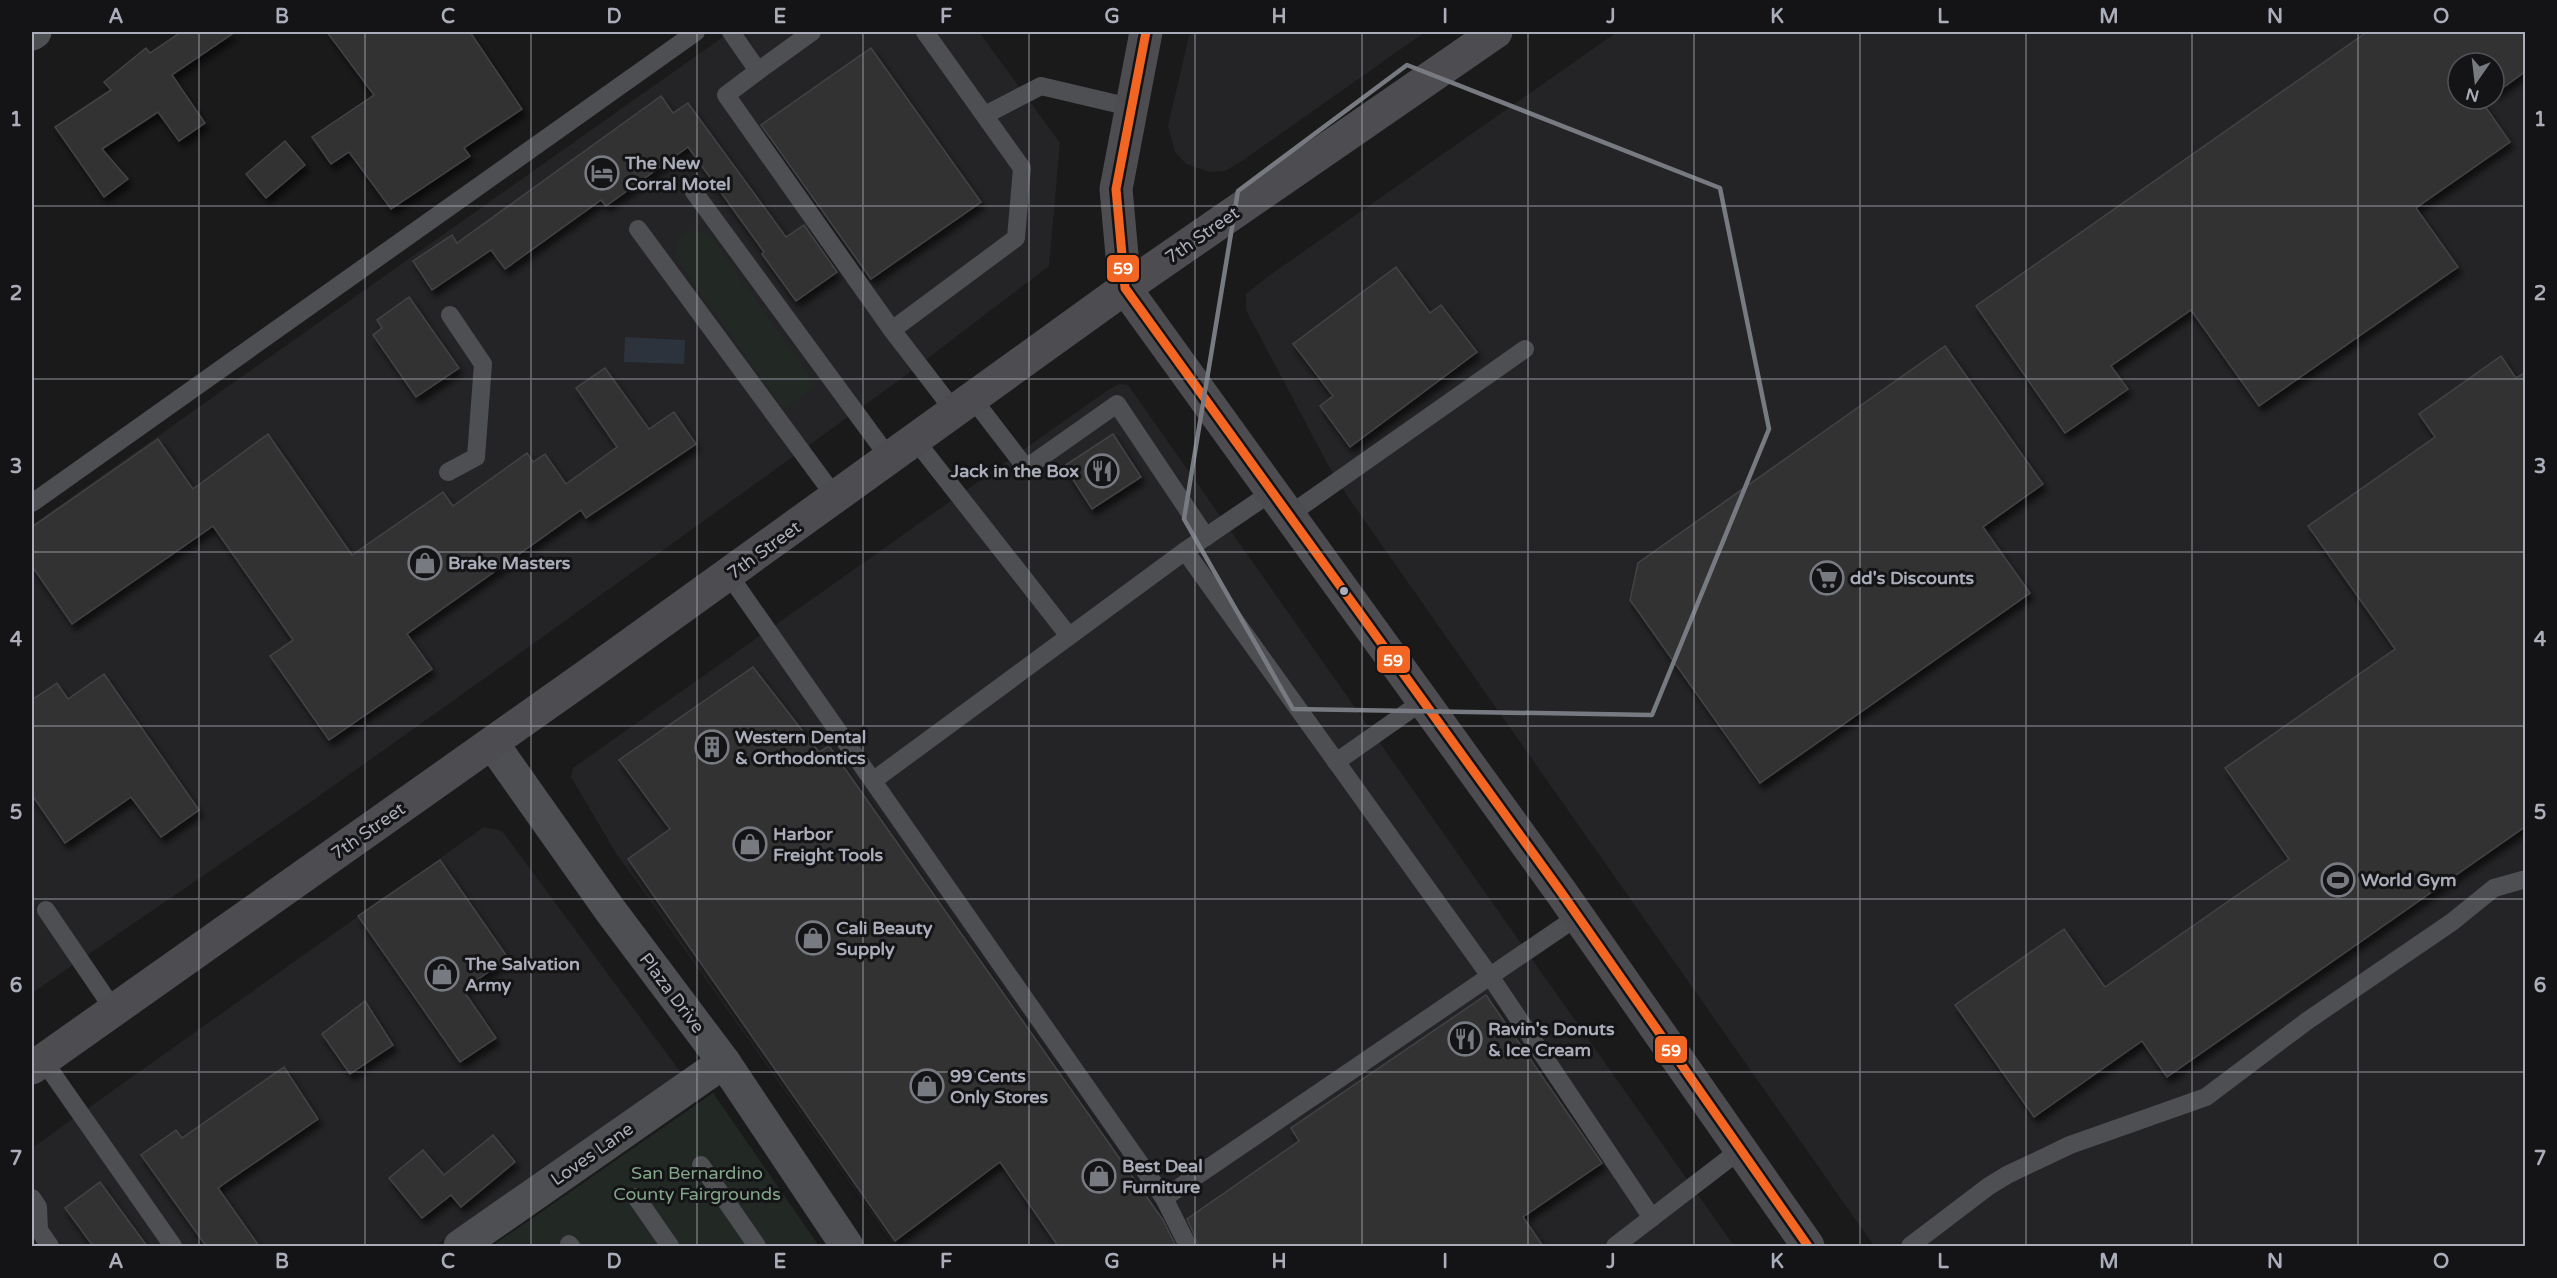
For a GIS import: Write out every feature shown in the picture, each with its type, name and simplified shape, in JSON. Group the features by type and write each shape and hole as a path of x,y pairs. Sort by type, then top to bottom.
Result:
{"main road":[{"path":"1146,32 1116,189 1125,288 1577,916 1808,1246"},
{"name":"7th Street","path":"37,1064 729,575 1125,288 1496,32"}],"street":[{"name":"Plaza Drive","path":"492,743 610,910 724,1062 847,1246"},
{"name":"Loves Lane","path":"460,1246 724,1062"}],"lane":[{"path":"32,503 696,32"},
{"path":"731,32 758,70"},
{"path":"812,32 726,95 892,330 1026,468 1116,404 1206,537"},
{"path":"892,330 1016,238 1022,168 925,32"},
{"path":"985,116 1041,86 1130,107"},
{"path":"694,192 890,459"},
{"path":"638,229 836,498"},
{"path":"448,472 476,457 483,364 450,315"},
{"path":"874,780 1206,537 1281,504 1525,348"},
{"path":"916,441 1069,636"},
{"path":"1185,551 1490,976 1652,1218"},
{"path":"729,575 1164,1198 1188,1246"},
{"path":"1335,762 1423,701"},
{"path":"1910,1246 2007,1175 2070,1145 2206,1097 2307,1021 2452,922 2494,888 2526,879"},
{"path":"46,910 114,1010"},
{"path":"1164,1198 1577,916"},
{"path":"37,1064 173,1246"},
{"path":"1615,1246 1740,1150"},
{"path":"701,1165 757,1246"},
{"path":"636,1197 670,1246"},
{"path":"32,1198 38,1207 35,1228 50,1246"}],"highlighted area":[{"path":"1407,65 1720,188 1769,429 1652,715 1293,709 1184,519 1238,191"}],"shaded area":[{"path":"730,32 979,32 1060,143 1049,266 898,381 523,651 312,801 32,993 32,525"},
{"path":"1190,32 1425,32 1242,161 1225,171 1210,172 1186,164 1175,152 1168,126"},
{"path":"1617,32 2525,32 2525,1246 1874,1246 1348,497 1328,465 1246,310 1246,294"},
{"path":"625,337 685,340 684,364 624,362"},
{"path":"1119,384 1128,385 1734,1246 894,1246 616,853 571,777 573,768"},
{"path":"484,827 502,831 682,1074 435,1246 32,1246 32,1148"}],"green space":[{"path":"695,230 710,235 814,383 812,389 786,408 780,404 678,261 676,249 678,243 685,233"},
{"name":"San Bernardino County Fairgrounds","path":"713,1093 819,1246 492,1246"}],"building":[{"path":"181,32 235,32 172,75 205,123 179,141 158,112 102,149 128,179 104,197 55,127 111,90 104,82 146,48 150,53"},
{"path":"327,32 470,32 522,109 464,148 470,156 391,209 349,152 331,164 312,137 374,95"},
{"path":"2367,32 2526,32 2526,71 2506,85 2506,51 2446,51 2446,111 2488,111 2510,142 2416,208 2458,267 2259,406 2191,310 2111,366 2128,389 2065,433 1976,306"},
{"path":"871,48 981,202 871,279 761,125"},
{"name":"The New Corral Motel","path":"661,96 673,113 688,103 786,237 804,225 837,272 796,301 762,254 764,252 688,147 606,206 601,200 505,269 491,250 432,290 413,261 452,235 457,243"},
{"path":"285,141 305,165 266,198 246,174"},
{"path":"1396,267 1430,313 1441,305 1477,352 1350,447 1320,406 1333,396 1293,344"},
{"path":"409,297 459,368 416,397 373,335 382,328 377,320"},
{"name":"dd's Discounts","path":"1945,346 2043,484 1983,527 2030,593 1760,783 1630,600 1638,563"},
{"path":"2501,356 2516,378 2526,372 2526,826 2167,1077 2142,1041 2034,1117 1955,1005 2064,929 2105,987 2289,859 2225,768 2395,649 2308,526 2435,437 2419,414"},
{"path":"605,368 649,429 674,412 696,444 586,518 581,510 407,634 432,669 329,740 270,656 293,640 213,526 72,624 32,566 32,527 158,439 193,489 268,434 352,555 443,492 453,506 527,453 533,462 545,454 566,484 617,447 576,388"},
{"name":"Jack in the Box","path":"1113,434 1141,477 1092,509 1064,466"},
{"path":"753,667 819,752 829,746 1163,1220 1176,1246 1058,1246 1000,1162 895,1241 628,859 670,829 619,760"},
{"path":"104,674 199,810 161,837 131,797 65,843 32,795 32,700 57,683 68,699"},
{"name":"The Salvation Army","path":"440,860 508,958 463,990 496,1038 460,1062 358,916"},
{"path":"1486,995 1602,1163 1523,1217 1543,1246 1199,1246 1187,1219 1299,1141 1291,1128"},
{"path":"365,1001 393,1045 350,1074 322,1034"},
{"path":"284,1067 318,1119 218,1188 259,1246 206,1246 141,1155 176,1130 182,1138"},
{"path":"493,1135 515,1162 461,1207 451,1195 422,1218 389,1178 423,1150 444,1175"},
{"path":"100,1182 147,1246 93,1246 65,1208"}],"transit line":[{"name":"59","path":"1146,32 1116,189 1125,288 1561,892 1808,1246"}],"place":[{"name":"The New Corral Motel","path":"602,173"},
{"name":"Jack in the Box","path":"1102,471"},
{"name":"Brake Masters","path":"425,563"},
{"name":"dd's Discounts","path":"1827,578"},
{"name":"Western Dental & Orthodontics","path":"712,747"},
{"name":"Harbor Freight Tools","path":"750,844"},
{"name":"World Gym","path":"2338,880"},
{"name":"Cali Beauty Supply","path":"813,938"},
{"name":"The Salvation Army","path":"442,974"},
{"name":"Ravin's Donuts & Ice Cream","path":"1465,1039"},
{"name":"99 Cents Only Stores","path":"927,1086"},
{"name":"Best Deal Furniture","path":"1099,1176"}]}
